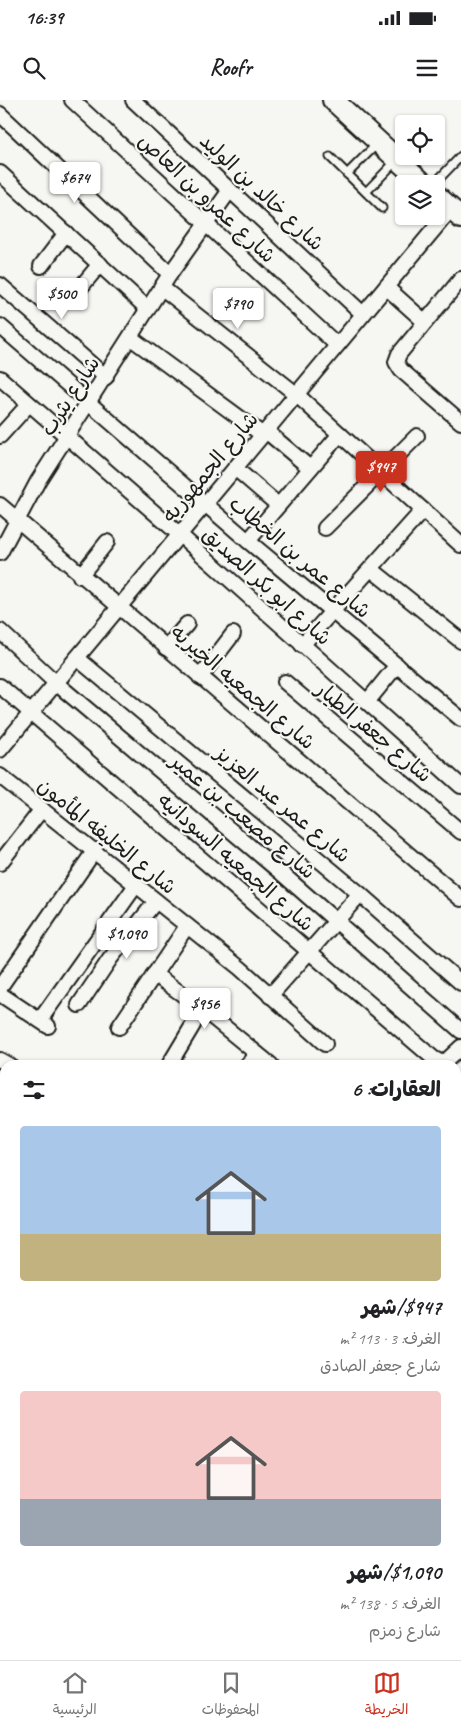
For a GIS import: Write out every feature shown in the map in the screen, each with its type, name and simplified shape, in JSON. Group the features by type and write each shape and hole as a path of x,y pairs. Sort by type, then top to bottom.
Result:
{"street":[{"name":"شارع عمرو بن العاص","path":"72,100 337,345"},
{"name":"شارع خالد بن الوليد","path":"133,100 363,314"},
{"path":"333,100 395,157"},
{"path":"0,114 170,274"},
{"path":"403,165 414,175"},
{"path":"0,172 148,309"},
{"name":"شارع يثرب","path":"0,553 16,520 161,288 204,224 230,190"},
{"path":"445,204 456,214"},
{"name":"شارع الجمهوريه","path":"0,750 363,314 386,287 456,214"},
{"path":"41,266 66,233"},
{"path":"76,293 100,264"},
{"path":"461,279 399,354 396,362 397,366 461,422"},
{"path":"0,284 106,377"},
{"path":"386,287 425,322"},
{"path":"161,288 296,394 461,545"},
{"name":"شارع عمر بن الخطاب","path":"0,326 248,541 461,719"},
{"path":"130,338 310,468"},
{"name":"شارع ابو بكر الصديق","path":"0,378 66,438 180,534 461,786"},
{"path":"0,436 29,404"},
{"path":"248,541 340,434"},
{"path":"326,528 417,436"},
{"path":"235,468 278,505"},
{"name":"شارع الجمعيه الخيريه","path":"0,505 80,576 461,899"},
{"path":"302,645 423,510"},
{"path":"80,576 107,542"},
{"path":"371,569 461,641"},
{"path":"166,648 187,624"},
{"name":"شارع مصعب بن عمير","path":"0,631 56,683 336,921 461,1031"},
{"path":"200,677 234,634"},
{"name":"شارع عمر عبد العزيز","path":"77,658 360,894 461,983"},
{"path":"367,702 396,665"},
{"name":"شارع جعفر الطيار","path":"285,682 461,832"},
{"name":"شارع الجمعيه السودانيه","path":"0,686 438,1060"},
{"name":"شارع الخليفه المأمون","path":"0,776 95,850 325,1044"},
{"path":"0,863 42,809"},
{"path":"0,986 95,850"},
{"path":"0,994 44,1023 136,885"},
{"path":"270,996 360,894"},
{"path":"79,1004 110,959 156,901"},
{"path":"119,1027 187,926"},
{"path":"154,974 200,1007 265,1060"},
{"path":"174,1060 193,1025 200,1007"},
{"name":"شارع الجمعيه السودانيه","path":"447,1060 461,1047"},
{"path":"252,1060 257,1054"}],"lane":[{"path":"348,174 379,142"},
{"path":"443,175 461,156"},
{"path":"330,157 382,208"},
{"path":"366,192 395,163"}]}
